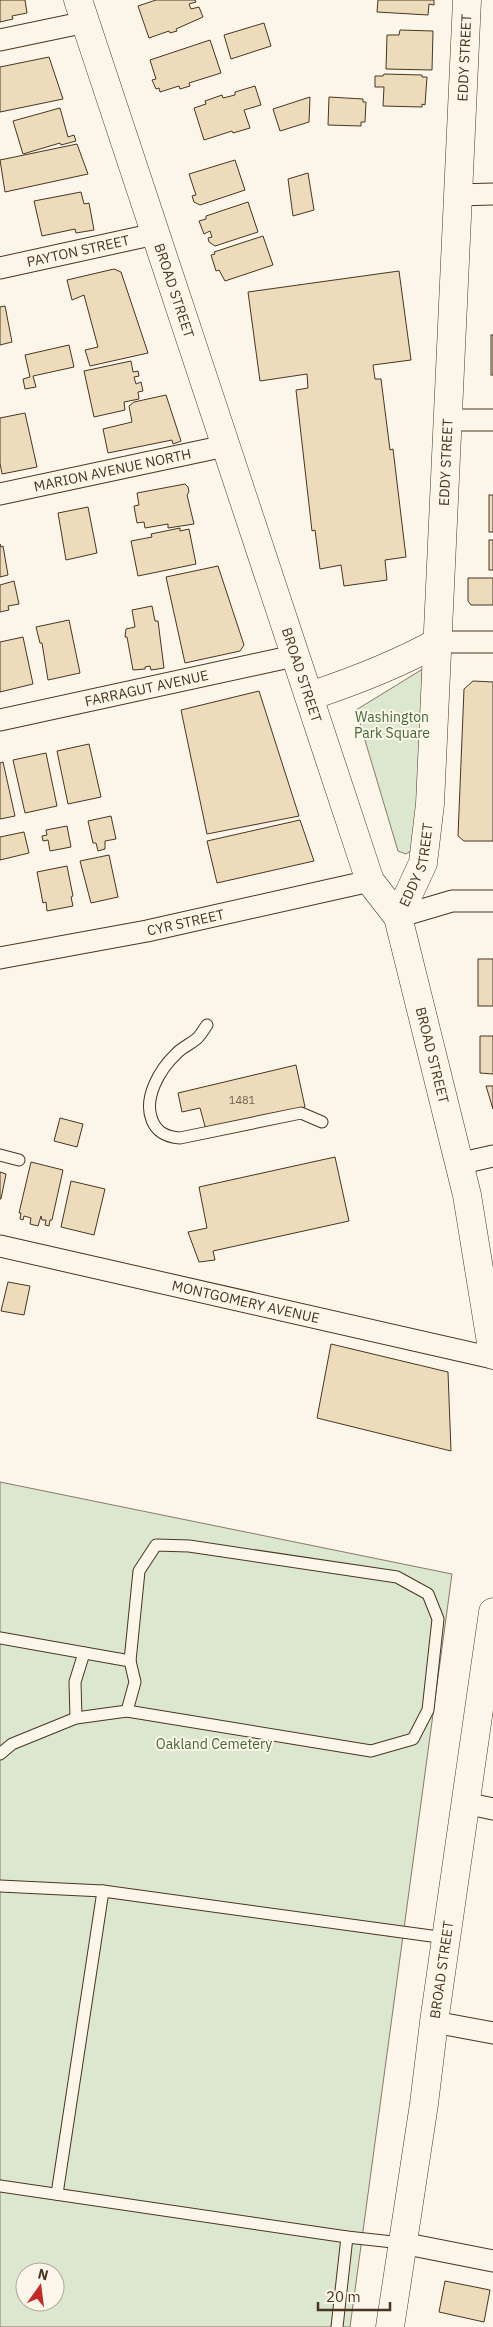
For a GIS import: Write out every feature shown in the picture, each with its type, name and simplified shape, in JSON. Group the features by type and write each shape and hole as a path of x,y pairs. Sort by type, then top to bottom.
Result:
{"main road":[{"name":"EDDY STREET","path":"398,917 423,863 430,804 467,0"},
{"name":"BROAD STREET","path":"82,11 370,881 398,917 458,1164 468,1195 493,1357"},
{"path":"310,696 358,680 405,660 438,642"},
{"name":"BROAD STREET","path":"390,2327 424,2104 493,1612"}],"street":[{"path":"0,40 82,11"},
{"path":"458,194 493,194"},
{"name":"PAYTON STREET","path":"0,268 155,234"},
{"path":"447,420 493,420"},
{"name":"MARION AVENUE NORTH","path":"0,494 225,446"},
{"path":"438,642 493,642"},
{"name":"FARRAGUT AVENUE","path":"0,720 294,656"},
{"name":"CYR STREET","path":"0,958 146,931 370,881"},
{"path":"398,917 452,902 493,901"},
{"path":"458,1164 493,1156"},
{"name":"MONTGOMERY AVENUE","path":"0,1246 493,1357"},
{"path":"465,1803 493,1809"},
{"path":"434,2022 493,2033"},
{"path":"402,2243 493,2261"}],"lane":[{"path":"206,1025 197,1039 177,1052 154,1088 150,1102 151,1118 157,1129 168,1137 180,1138 302,1113 322,1122"},
{"path":"0,1155 19,1160"},
{"path":"0,1754 12,1744 76,1718 127,1711 371,1751 413,1739 428,1710 438,1619 428,1594 397,1577 189,1546 156,1545 139,1572 130,1661 134,1682 127,1711"},
{"path":"0,1638 130,1661"},
{"path":"76,1718 75,1682 84,1653"},
{"path":"0,1886 103,1892 446,1938"},
{"path":"57,2194 103,1892"},
{"path":"0,2186 347,2237 402,2243"},
{"path":"337,2327 347,2237"}],"green space":[{"name":"Washington Park Square","path":"426,667 414,849 406,854 398,851 356,710"},
{"name":"Oakland Cemetery","path":"0,1482 452,1574 350,2327 0,2327"}],"building":[{"path":"0,0 25,0 27,13 12,16 13,19 0,22"},
{"path":"156,0 195,0 196,2 189,4 191,9 199,7 203,17 176,29 177,31 170,33 169,31 149,38 138,6"},
{"path":"378,0 434,0 434,5 429,4 428,15 377,12"},
{"path":"264,23 271,46 231,59 224,35"},
{"path":"400,30 433,31 432,70 386,69 387,35 399,35"},
{"path":"210,40 221,73 189,83 190,86 180,89 179,86 160,92 159,88 156,89 152,80 156,79 150,60"},
{"path":"49,57 63,99 0,112 0,67"},
{"path":"384,74 422,75 422,77 427,77 425,105 422,104 422,107 383,106 384,87 375,87 375,76 383,76"},
{"path":"255,86 261,105 244,110 250,128 233,133 232,131 204,140 194,108 206,104 205,101 222,95 223,98 235,95 235,92"},
{"path":"310,97 309,122 280,131 273,109"},
{"path":"329,97 363,99 363,102 366,102 365,122 361,122 361,126 328,125"},
{"path":"60,108 68,137 74,135 76,141 61,145 60,143 23,154 13,121"},
{"path":"77,144 88,174 5,192 0,160"},
{"path":"235,160 245,190 200,205 194,202 192,196 196,195 189,174"},
{"path":"308,173 314,210 293,216 288,179"},
{"path":"81,192 84,204 89,203 94,230 76,233 75,229 42,236 34,201"},
{"path":"248,202 258,232 215,246 209,242 208,238 212,237 210,231 204,234 199,221 206,219 206,216"},
{"path":"263,236 273,265 225,281 219,270 216,271 211,255 215,254 214,252"},
{"path":"114,269 121,272 148,353 90,366 85,350 98,347 84,295 72,300 67,280"},
{"path":"399,271 411,360 373,365 375,379 381,379 390,450 393,449 406,557 385,560 387,580 344,586 341,565 320,569 315,530 312,531 296,390 308,388 307,374 260,381 248,292"},
{"path":"5,306 12,342 0,345 0,307"},
{"path":"491,335 493,335 493,375 491,375"},
{"path":"69,345 74,367 33,376 36,387 25,389 23,379 30,377 25,355"},
{"path":"131,361 133,372 138,371 139,376 134,377 136,384 141,382 143,391 138,392 139,399 124,402 125,410 94,417 84,371"},
{"path":"166,395 181,441 173,444 172,440 108,453 103,429 132,422 129,406 134,402"},
{"path":"25,413 37,467 2,474 0,463 0,418"},
{"path":"185,484 188,487 189,492 187,495 194,524 168,528 168,524 145,528 144,522 137,523 134,506 139,505 137,493"},
{"path":"489,495 493,495 493,532 489,532"},
{"path":"88,507 97,553 66,560 58,513"},
{"path":"180,528 180,531 189,529 196,564 138,576 131,541 152,537 151,534"},
{"path":"489,540 493,540 493,570 489,570"},
{"path":"0,544 1,547 3,546 8,575 0,577"},
{"path":"218,566 244,645 240,651 185,663 166,577"},
{"path":"468,578 493,578 493,605 471,605 468,601"},
{"path":"14,581 19,604 8,606 9,610 0,612 0,585"},
{"path":"152,606 155,621 158,621 164,668 151,670 150,666 145,667 145,669 133,670 127,637 125,637 126,629 135,627 132,610"},
{"path":"69,620 80,673 48,680 42,643 40,643 36,627"},
{"path":"23,637 33,684 0,692 0,642"},
{"path":"473,681 493,682 493,841 464,841 458,836 464,689"},
{"path":"259,691 299,816 207,834 181,710"},
{"path":"89,744 101,797 68,804 57,751"},
{"path":"46,753 57,806 25,813 13,760"},
{"path":"3,762 15,816 0,819 0,763"},
{"path":"111,816 116,839 105,841 105,849 98,851 96,843 93,843 88,821"},
{"path":"300,820 314,861 217,883 207,841"},
{"path":"67,826 71,847 50,851 48,840 43,841 42,836 47,835 46,830"},
{"path":"24,832 29,853 0,860 0,837"},
{"path":"109,855 118,897 91,903 80,861"},
{"path":"67,866 73,906 47,911 46,902 43,903 37,872"},
{"path":"478,959 493,959 493,1006 478,1006"},
{"path":"480,1036 493,1036 493,1074 480,1073"},
{"path":"296,1065 305,1107 206,1130 200,1108 182,1112 178,1093"},
{"path":"486,1086 493,1086 493,1109"},
{"path":"60,1118 83,1124 77,1147 54,1141"},
{"path":"335,1157 349,1221 213,1251 215,1260 199,1262 188,1232 207,1228 199,1187"},
{"path":"31,1162 63,1170 49,1226 45,1225 46,1220 42,1220 41,1216 38,1226 30,1224 31,1218 24,1216 23,1220 20,1219 21,1213 19,1213"},
{"path":"0,1172 6,1174 1,1199 0,1199"},
{"path":"71,1181 105,1189 94,1235 61,1227"},
{"path":"8,1282 30,1286 24,1315 1,1311"},
{"path":"331,1344 448,1372 451,1451 317,1418"},
{"path":"445,2281 490,2290 484,2322 439,2312"}]}
